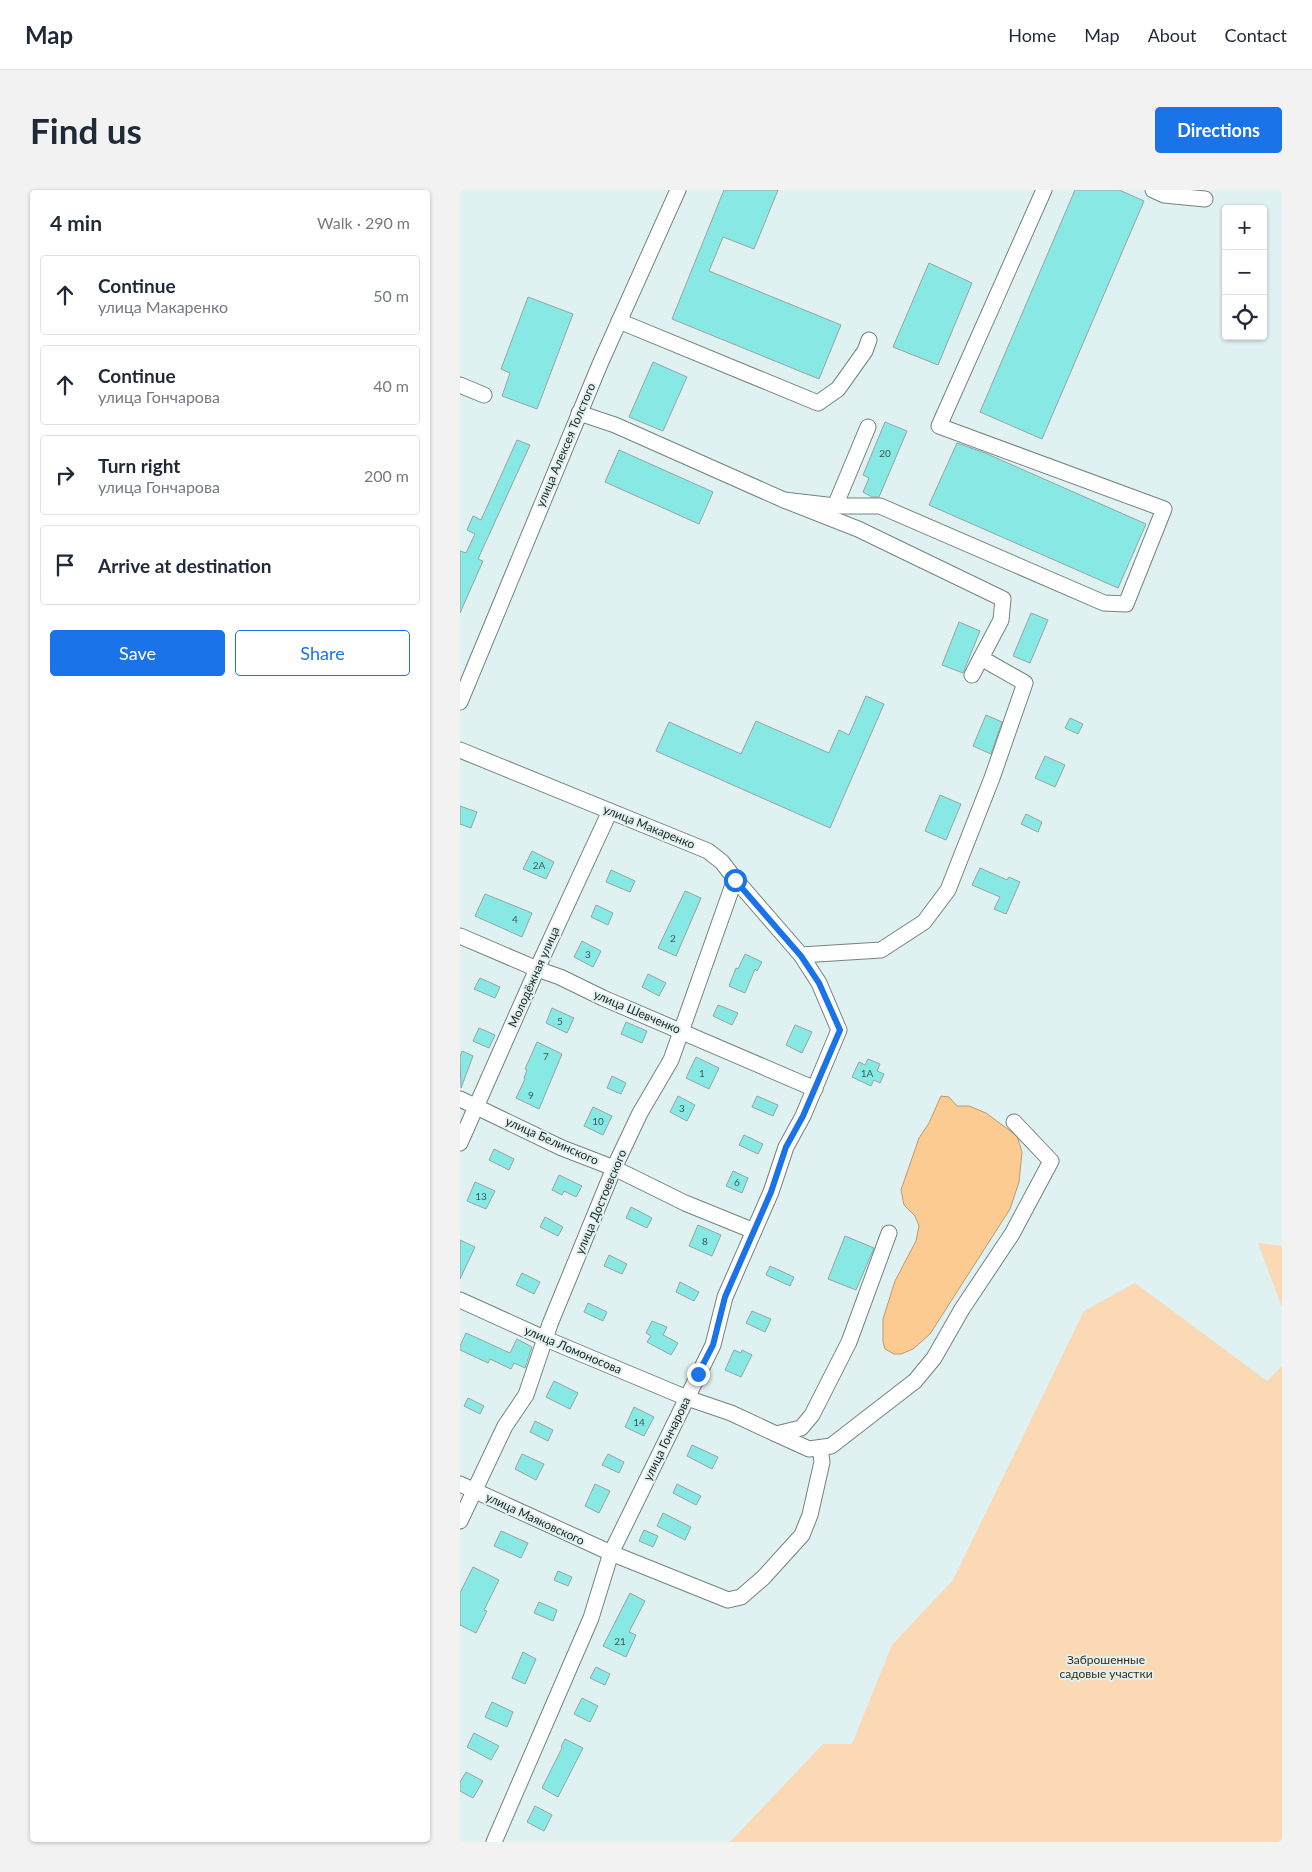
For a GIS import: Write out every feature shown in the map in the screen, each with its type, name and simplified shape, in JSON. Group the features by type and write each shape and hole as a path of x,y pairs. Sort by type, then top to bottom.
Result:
{"street":[{"name":"улица Алексея Толстого","path":"460,702 579,414 678,190"},
{"path":"784,500 835,506 880,506 1104,603 1126,604 1164,509 940,426 1044,190"},
{"path":"1153,190 1164,195 1205,199"},
{"path":"619,321 818,403 838,390 865,351 869,340"},
{"path":"460,385 484,395"},
{"path":"579,414 615,425 784,500 858,529 1003,599 1001,620 972,675"},
{"path":"835,506 868,427"},
{"path":"801,956 880,950 924,922 948,890 992,778 1025,683 981,658"},
{"name":"улица Макаренко","path":"460,750 708,851 722,862 735,880 801,956"},
{"name":"Молодёжная улица","path":"460,1143 610,811"},
{"name":"улица Достоевского","path":"460,1521 467,1487 526,1395 550,1324 614,1168 640,1113 671,1060 735,880"},
{"name":"улица Шевченко","path":"460,936 560,977 603,998 681,1030 814,1089"},
{"name":"улица Гончарова","path":"494,1842 591,1618 611,1553 713,1345 725,1297 771,1192 786,1147 803,1116 840,1030 819,983 801,956"},
{"name":"улица Белинского","path":"460,1099 562,1148 614,1168 684,1203 754,1231"},
{"path":"820,1448 831,1446 915,1381 934,1358 962,1309 1012,1234 1051,1161 1014,1122"},
{"path":"776,1434 801,1428 812,1414 849,1342 889,1233"},
{"name":"улица Ломоносова","path":"460,1300 546,1339 687,1398 730,1413 809,1449 820,1448"},
{"name":"улица Маяковского","path":"467,1487 611,1553 728,1600 741,1597 763,1578 802,1535 810,1515 822,1462 820,1448"}],"green space":[{"path":"1258,1243 1282,1246 1282,1307"},
{"name":"Заброшенные садовые участки","path":"1135,1283 1267,1381 1282,1366 1282,1842 730,1842 823,1744 852,1744 892,1645 953,1580 1084,1311"}],"shaded area":[{"path":"941,1096 949,1097 957,1106 969,1106 986,1113 1017,1136 1022,1152 1019,1182 1010,1209 930,1334 913,1349 901,1354 894,1354 885,1349 883,1342 883,1319 895,1281 916,1241 919,1226 915,1216 904,1205 901,1190 919,1138 929,1123"}],"building":[{"path":"724,190 778,190 754,249 723,237 709,271 841,325 819,379 672,319"},
{"path":"1075,190 1119,190 1144,201 1042,439 980,412"},
{"path":"929,263 972,283 938,365 893,347"},
{"path":"528,297 573,314 537,409 502,396 510,373 501,369"},
{"path":"653,362 687,377 663,431 629,417"},
{"path":"885,422 907,431 879,497 872,497 863,492 869,478 863,475"},
{"path":"517,440 530,445 478,559 483,561 460,613 460,551 466,553 475,534 467,530 473,516 481,520"},
{"path":"957,443 985,453 1146,524 1118,588 929,505"},
{"path":"619,450 713,492 699,524 605,482"},
{"path":"1031,613 1048,620 1030,663 1013,656"},
{"path":"959,622 980,631 963,673 942,665"},
{"path":"866,696 884,704 830,828 656,751 669,722 741,754 756,721 829,753 839,730 849,735"},
{"path":"986,715 1002,722 991,754 973,746"},
{"path":"1070,718 1083,724 1078,734 1065,728"},
{"path":"1045,756 1065,765 1055,787 1035,778"},
{"path":"940,795 961,804 946,840 925,831"},
{"path":"460,806 477,812 471,828 460,824"},
{"path":"1026,814 1042,822 1038,832 1021,824"},
{"path":"532,851 554,862 546,879 523,869"},
{"path":"980,868 1007,880 1009,877 1020,882 1006,914 994,909 1000,897 972,885"},
{"path":"611,870 635,881 630,892 606,882"},
{"path":"685,891 701,898 676,956 658,948"},
{"path":"485,894 532,913 522,937 475,916"},
{"path":"596,905 613,913 608,925 591,917"},
{"path":"582,941 601,951 593,967 574,957"},
{"path":"745,954 762,962 757,971 755,969 745,993 729,986 736,968 738,969"},
{"path":"648,974 666,983 659,996 642,987"},
{"path":"480,978 500,987 495,998 474,989"},
{"path":"718,1005 738,1013 732,1025 713,1016"},
{"path":"552,1008 574,1018 567,1033 546,1023"},
{"path":"626,1022 647,1031 642,1043 621,1034"},
{"path":"795,1025 812,1032 802,1053 786,1045"},
{"path":"479,1028 495,1035 489,1048 473,1041"},
{"path":"537,1042 562,1054 539,1109 516,1098 525,1079 527,1070 525,1069"},
{"path":"462,1051 473,1056 461,1088 460,1057"},
{"path":"696,1057 719,1068 709,1089 686,1078"},
{"path":"868,1059 880,1064 877,1071 884,1074 880,1083 874,1080 871,1086 852,1077 859,1062 865,1065"},
{"path":"612,1076 626,1083 621,1094 607,1088"},
{"path":"678,1096 695,1105 687,1121 670,1112"},
{"path":"757,1096 778,1105 773,1116 752,1107"},
{"path":"593,1107 612,1116 603,1135 584,1126"},
{"path":"744,1135 763,1144 758,1154 739,1145"},
{"path":"494,1149 514,1159 509,1170 489,1160"},
{"path":"733,1171 748,1178 742,1193 726,1186"},
{"path":"559,1175 582,1186 576,1197 564,1191 562,1195 552,1190"},
{"path":"475,1182 495,1191 486,1209 467,1201"},
{"path":"631,1207 652,1218 647,1228 626,1218"},
{"path":"545,1217 563,1227 558,1236 540,1227"},
{"path":"698,1225 721,1235 712,1256 689,1246"},
{"path":"845,1236 874,1248 856,1290 828,1279"},
{"path":"460,1240 475,1247 460,1279"},
{"path":"609,1255 627,1264 622,1274 604,1266"},
{"path":"770,1266 794,1277 790,1286 766,1275"},
{"path":"522,1273 540,1282 534,1294 516,1285"},
{"path":"680,1282 699,1292 694,1301 676,1292"},
{"path":"588,1303 607,1312 603,1321 584,1312"},
{"path":"752,1311 771,1319 765,1332 746,1323"},
{"path":"652,1321 667,1327 663,1335 678,1343 671,1355 647,1342 651,1336 646,1333"},
{"path":"466,1333 510,1353 517,1339 532,1347 525,1368 514,1363 511,1369 490,1359 488,1363 460,1350"},
{"path":"734,1350 741,1353 742,1350 752,1355 741,1377 725,1370"},
{"path":"554,1381 578,1393 570,1409 546,1397"},
{"path":"468,1398 484,1406 480,1414 464,1406"},
{"path":"634,1407 654,1417 644,1436 625,1427"},
{"path":"535,1421 553,1430 548,1441 530,1432"},
{"path":"692,1445 718,1457 712,1469 687,1456"},
{"path":"522,1454 544,1464 536,1480 515,1469"},
{"path":"608,1454 624,1462 619,1473 602,1465"},
{"path":"595,1484 610,1491 599,1513 585,1506"},
{"path":"677,1484 701,1496 696,1505 673,1493"},
{"path":"663,1513 691,1527 685,1540 657,1526"},
{"path":"644,1530 658,1536 653,1547 639,1541"},
{"path":"501,1531 528,1543 521,1558 494,1546"},
{"path":"473,1567 499,1580 484,1610 487,1611 476,1633 460,1625 460,1593"},
{"path":"558,1571 572,1577 568,1586 554,1580"},
{"path":"630,1593 645,1601 629,1632 636,1635 626,1657 603,1646"},
{"path":"539,1602 557,1610 553,1621 534,1613"},
{"path":"523,1652 536,1659 525,1684 512,1678"},
{"path":"596,1667 610,1674 605,1685 590,1678"},
{"path":"582,1698 598,1706 590,1722 574,1714"},
{"path":"492,1702 513,1712 507,1727 485,1717"},
{"path":"474,1733 499,1746 491,1760 467,1747"},
{"path":"565,1739 583,1748 558,1797 542,1788"},
{"path":"466,1772 483,1781 473,1798 460,1791 460,1782"},
{"path":"535,1806 552,1815 544,1831 527,1822"}],"route":[{"path":"698,1374 713,1345 725,1297 771,1192 786,1147 803,1116 840,1030 819,983 801,956 735,880"}]}
